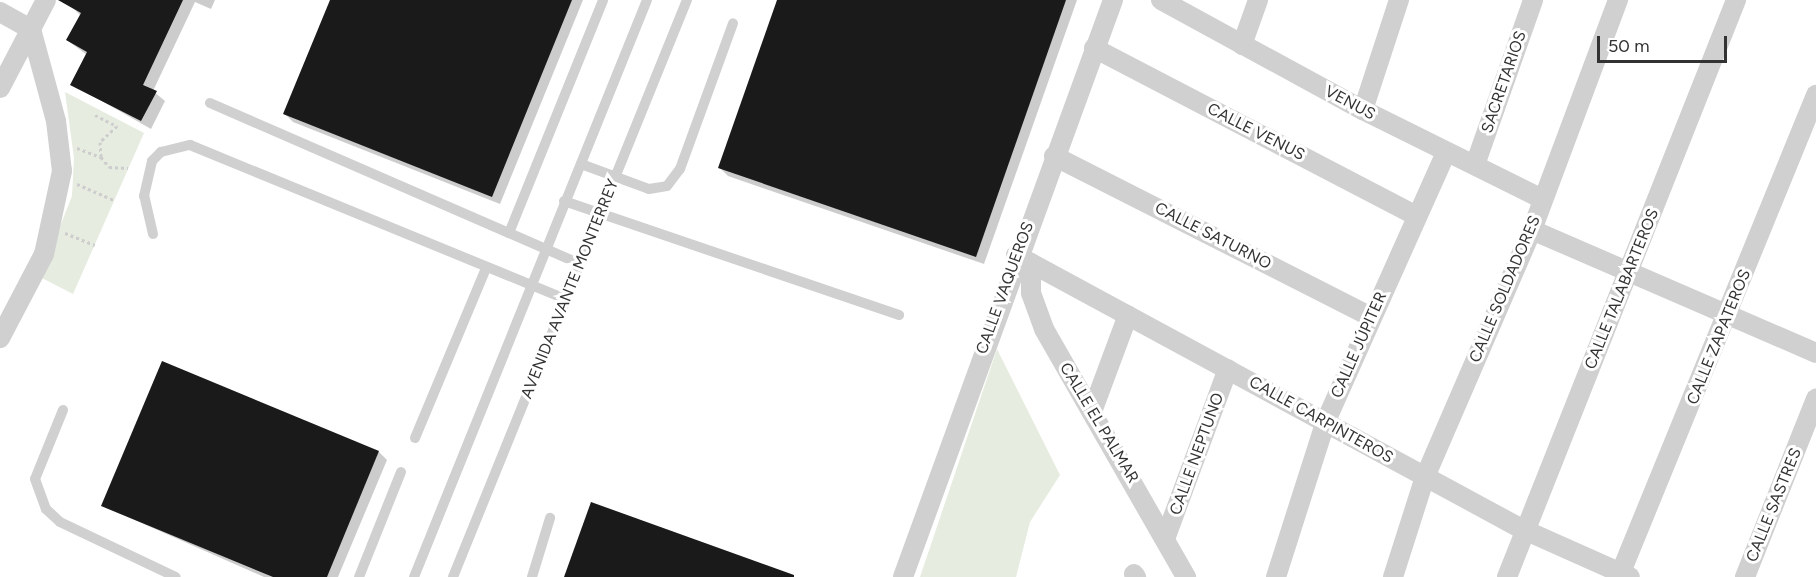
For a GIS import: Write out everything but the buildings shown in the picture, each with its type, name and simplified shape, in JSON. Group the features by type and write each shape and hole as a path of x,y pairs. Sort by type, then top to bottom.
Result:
{"street":[{"path":"0,88 46,0"},
{"name":"CALLE VAQUEROS","path":"903,577 1023,259 1054,156 1113,0"},
{"name":"VENUS","path":"1161,0 1363,110 1542,199"},
{"path":"1242,45 1258,0"},
{"path":"1363,110 1399,0"},
{"name":"SACRETARIOS","path":"1475,165 1533,0"},
{"name":"CALLE SOLDADORES","path":"1394,577 1425,477 1532,230 1618,0"},
{"name":"CALLE TALABARTEROS","path":"1507,577 1522,529 1631,270 1736,0"},
{"path":"0,12 31,29 56,121 60,193 44,254 0,338"},
{"name":"CALLE VENUS","path":"1094,48 1417,216"},
{"name":"CALLE ZAPATEROS","path":"1623,576 1816,95"},
{"name":"CALLE JÚPITER","path":"1275,577 1325,423 1446,152"},
{"name":"CALLE SATURNO","path":"1054,156 1371,317"},
{"path":"1532,230 1631,270 1816,353"},
{"name":"CALLE CARPINTEROS","path":"1023,259 1522,529 1623,576"},
{"name":"CALLE EL PALMAR","path":"1023,259 1031,292 1044,329 1093,409 1186,577"},
{"path":"1093,409 1128,315"},
{"name":"CALLE NEPTUNO","path":"1165,539 1228,369"},
{"name":"CALLE SASTRES","path":"1745,577 1816,399"}],"lane":[{"path":"509,233 603,0"},
{"path":"414,577 647,0"},
{"name":"AVENIDA AVANTE MONTERREY","path":"453,577 687,0"},
{"path":"581,164 657,189 675,178 733,23"},
{"path":"210,103 581,264"},
{"path":"153,234 144,196 152,161 161,152 190,146 566,299"},
{"path":"564,201 899,315"},
{"path":"415,438 486,268"},
{"path":"63,410 35,479 46,509 60,522 176,577"},
{"path":"359,577 401,472"},
{"path":"532,577 550,518"}],"path":[{"path":"95,114 117,126 100,142 101,157"},
{"path":"73,147 101,157 112,168 128,168"},
{"path":"72,182 114,200"},
{"path":"58,230 95,245"}],"shaded area":[{"path":"65,92 144,133 73,294 40,277 72,196 74,158"},
{"path":"997,349 1060,475 1030,522 1016,577 920,577"}]}
